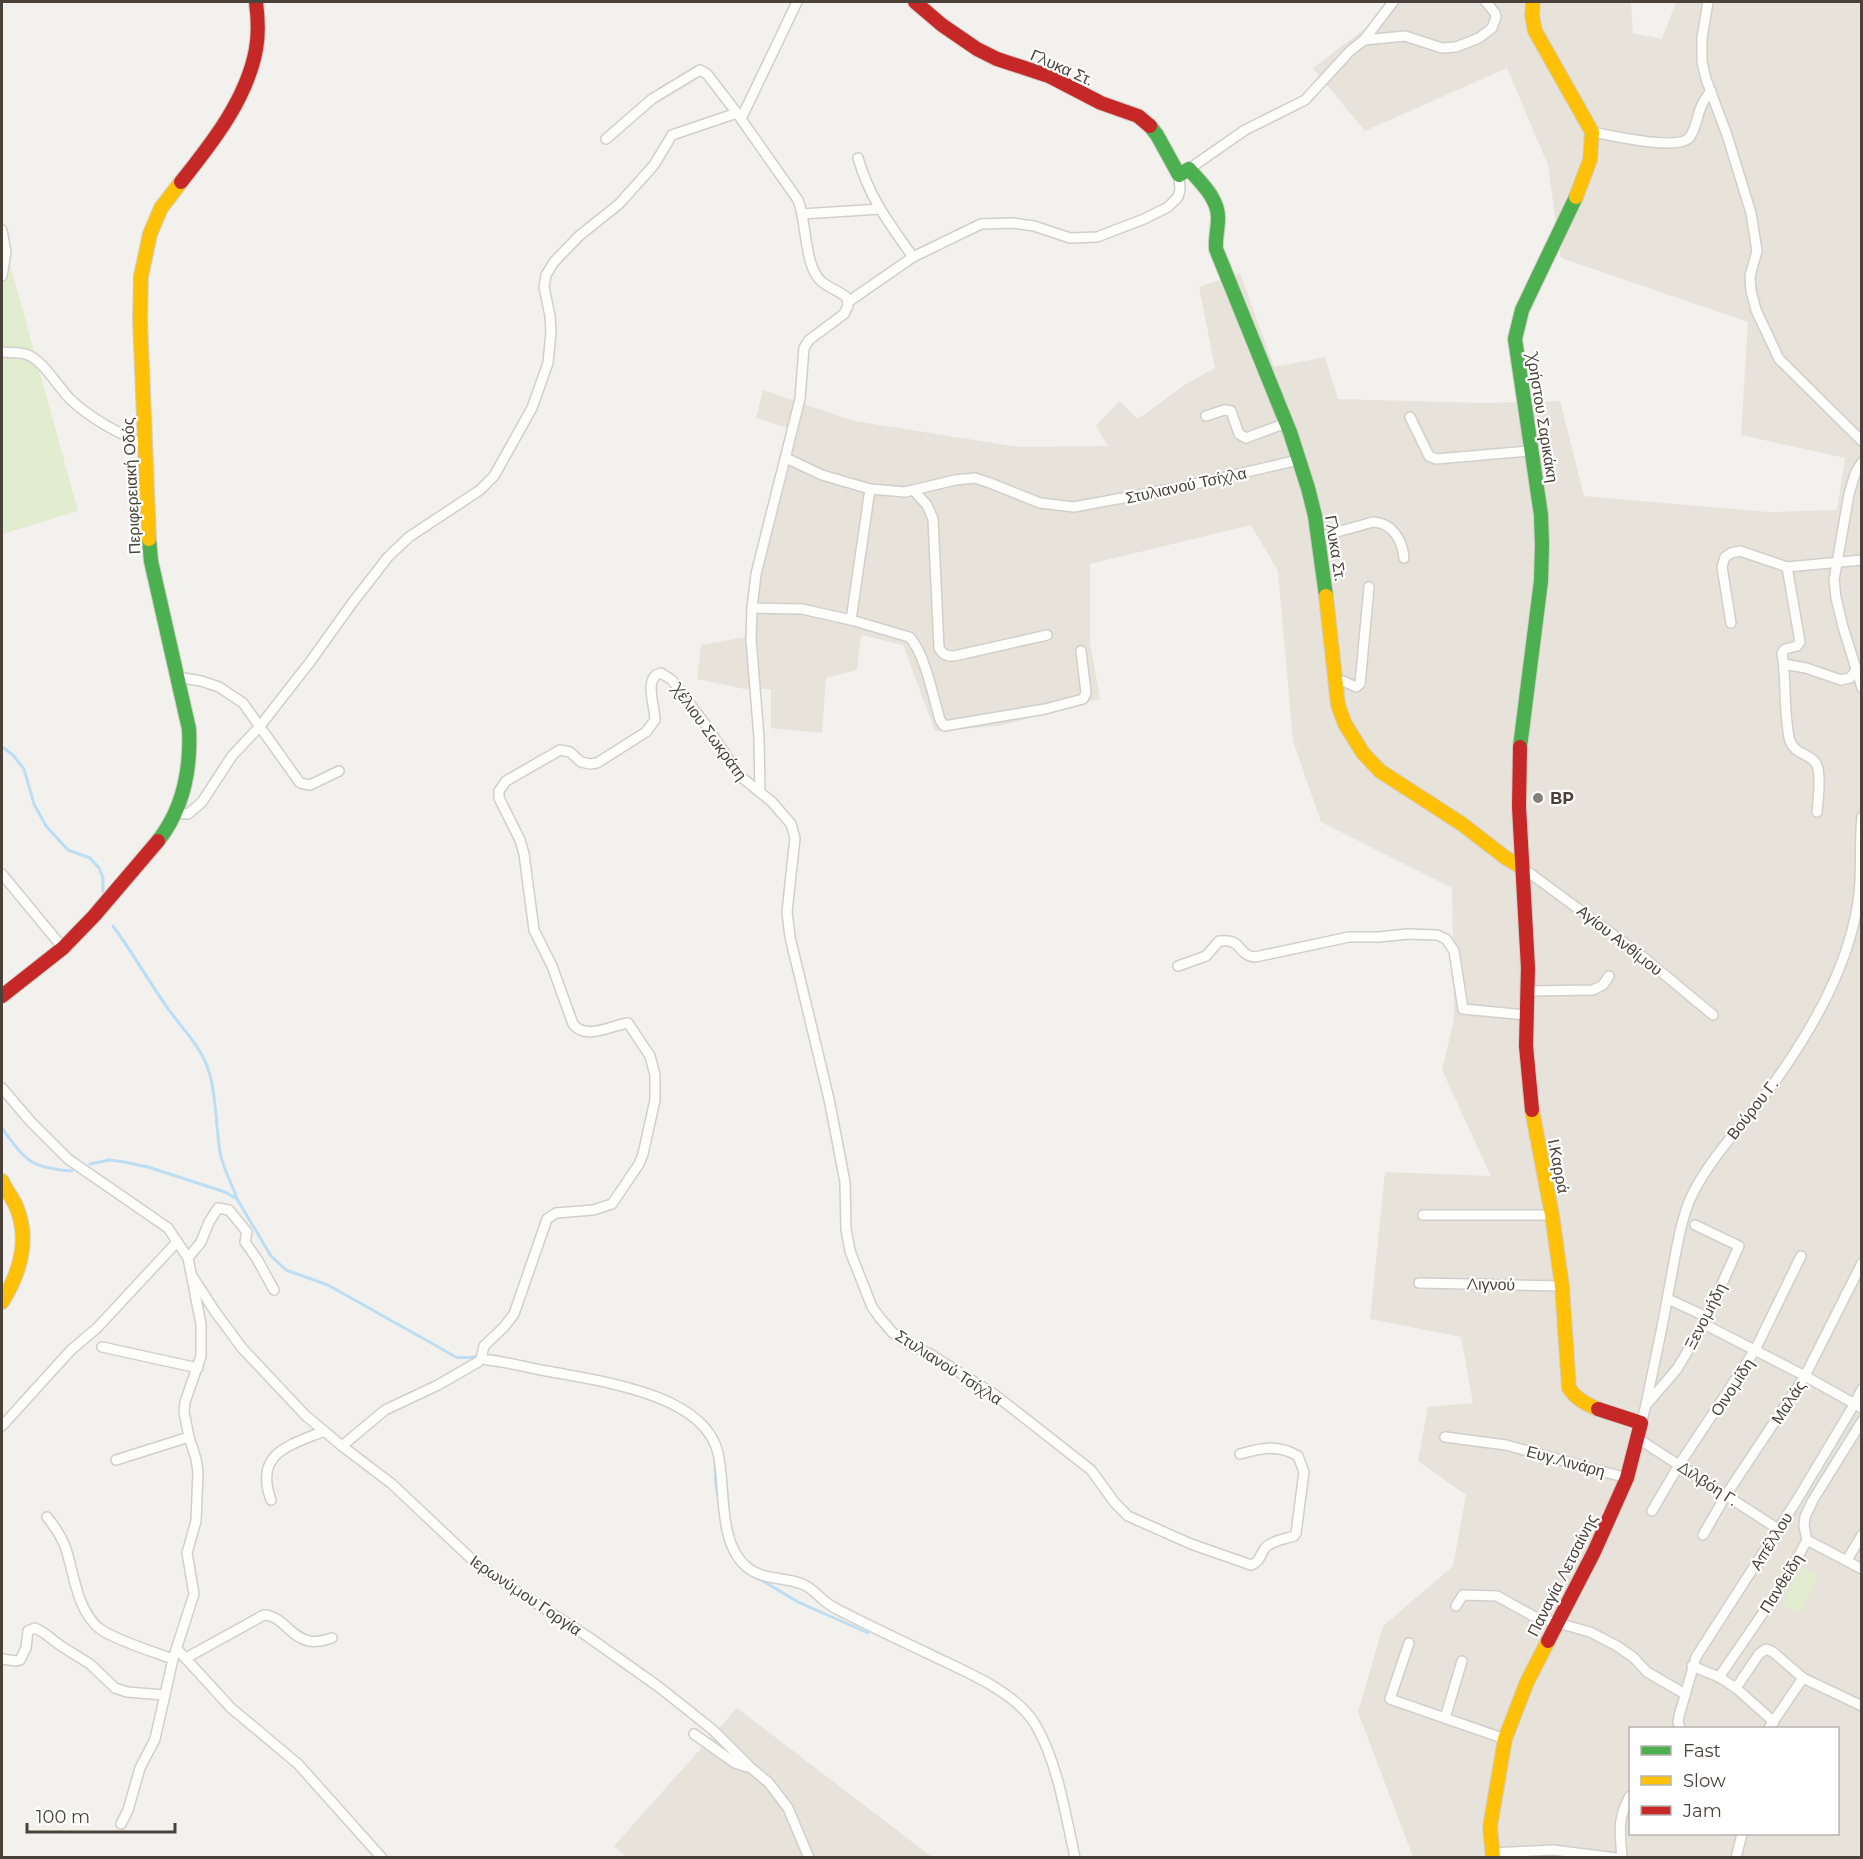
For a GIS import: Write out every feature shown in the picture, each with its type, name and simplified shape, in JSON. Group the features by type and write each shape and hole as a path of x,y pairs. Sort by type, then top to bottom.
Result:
{"main road":[{"name":"Περιφερειακή Οδός","path":"2,996 63,948 146,857 176,813 184,789 190,754 189,729 150,551 141,311 142,272 154,224 162,207 205,150 248,81 258,42 256,2"},
{"name":"Γλυκα Στ.","path":"915,2 942,25 977,49 1048,76 1101,103 1138,116 1147,122 1184,172 1216,206 1218,216 1215,235 1216,249 1286,423 1310,497 1319,537 1327,595 1338,705 1345,724 1374,766 1395,782 1462,824 1506,858 1523,868"},
{"path":"1533,2 1532,15 1536,31 1592,132"},
{"name":"Χρήστου Σαρικάκη","path":"1523,868 1519,807 1519,753 1541,582 1542,545 1541,515 1515,352 1517,330 1522,310 1574,202 1590,160 1592,132"},
{"name":"Ι.Καρρά","path":"1523,868 1528,968 1526,1046 1532,1113 1552,1215 1562,1286 1568,1381 1571,1394 1586,1404 1641,1423"},
{"path":"2,1181 18,1213 22,1238 18,1270 2,1302"},
{"name":"Παναγία Λετσαίνης","path":"1493,1855 1490,1827 1505,1739 1527,1682 1594,1552 1627,1478 1641,1423"}],"street":[{"path":"176,813 188,814 202,802 232,756 260,726 388,557 409,537 480,490 494,476 532,408 548,363 551,332 544,286 550,268 579,236 620,204 654,165 672,135 739,116 797,2"},
{"path":"1184,172 1245,130 1305,100 1350,51 1364,40 1394,2"},
{"path":"1364,40 1405,36 1442,48 1456,47 1479,39 1492,28 1496,17 1486,2"},
{"path":"1708,2 1701,45 1706,79 1751,213 1757,251 1750,276 1756,310 1779,359 1862,441"},
{"path":"606,138 652,99 700,70 704,71 739,116 798,201 809,255 813,270 819,280 841,293 848,302"},
{"path":"1592,132 1645,141 1669,143 1684,141 1691,136 1703,102 1711,91"},
{"path":"858,158 864,179 880,209 913,257"},
{"name":"Χέλιου Σωκράτη","path":"760,792 752,608 756,574 800,399 805,344 844,314 848,302 913,257 975,226 1012,223 1034,226 1070,238 1097,237 1168,207 1178,197 1184,172"},
{"path":"802,213 880,209"},
{"path":"2,230 6,252 2,276"},
{"path":"2,352 31,356 38,361 71,400 110,429 145,445"},
{"path":"1206,416 1224,410 1231,411 1239,434 1246,438 1286,423"},
{"path":"1410,417 1430,456 1439,460 1530,451"},
{"name":"Στυλιανού Τσίχλα","path":"786,458 822,475 870,489 895,492 914,491 955,480 975,478 1040,503 1074,507 1182,487 1298,460"},
{"path":"1862,462 1855,474 1849,494 1834,580 1836,598 1862,688"},
{"path":"851,620 870,489"},
{"path":"914,491 927,505 933,519 941,652 954,656 1047,635"},
{"path":"1319,537 1380,522 1388,526 1400,539 1404,558"},
{"path":"1731,623 1722,567 1725,557 1731,553 1740,551 1787,567 1862,560"},
{"path":"1787,567 1800,642 1797,646 1783,651 1789,740 1798,752 1814,760 1817,765 1819,772 1817,813"},
{"path":"1335,681 1343,681 1358,687 1360,684 1369,586"},
{"path":"752,608 796,608 851,620 904,635 914,641 920,652 940,720 945,726 1083,699 1086,696 1086,687 1081,651"},
{"path":"1784,664 1806,668 1841,680 1850,678 1856,670"},
{"name":"Χέλιου Σωκράτη","path":"482,1354 514,1314 547,1219 556,1213 604,1208 616,1200 643,1154 655,1100 655,1075 650,1056 630,1023 584,1032 576,1028 571,1020 552,966 534,930 524,854 520,840 499,798 499,791 506,781 560,750 570,752 581,762 597,763 646,732 655,720 652,678 661,673 672,680 740,776 760,792"},
{"path":"178,677 219,687 243,703 300,783 310,784 339,771"},
{"name":"Στυλιανού Τσίχλα","path":"760,792 787,818 795,833 788,904 789,929 829,1098 845,1182 846,1229 850,1251 872,1307 893,1333 994,1394 1091,1470 1115,1503 1128,1516 1191,1544 1251,1565 1258,1561 1270,1544 1294,1536 1296,1533 1304,1472 1298,1456 1281,1449 1270,1447 1240,1454"},
{"name":"Βούρου Γ.","path":"1646,1406 1675,1256 1691,1197 1730,1137 1774,1082 1815,1017 1839,969 1851,935 1859,894 1862,817"},
{"name":"Αγίου Ανθίμου","path":"1523,868 1642,956 1713,1015"},
{"path":"2,874 63,948"},
{"path":"1178,966 1206,956 1215,943 1229,939 1237,943 1245,954 1255,957 1349,938 1432,934 1446,939 1454,951 1463,1009 1526,1015"},
{"path":"1527,991 1593,990 1603,986 1609,976"},
{"path":"2,1088 31,1122 68,1159 168,1228 188,1258 203,1333 201,1356 185,1402 184,1412 198,1472 196,1521 187,1553 194,1594 173,1659 160,1724 140,1768 128,1810 121,1824"},
{"path":"188,1258 201,1242 218,1208 229,1210 247,1232 245,1242 274,1290"},
{"path":"1423,1215 1552,1215"},
{"name":"Ξενομήδη","path":"1641,1423 1646,1406 1677,1369 1705,1320 1739,1246 1695,1225"},
{"path":"2,1426 71,1350 97,1328 177,1242"},
{"name":"Οινομίδη","path":"1652,1511 1679,1465 1755,1350 1801,1256"},
{"name":"Μαλάς","path":"1703,1534 1804,1376 1861,1263"},
{"name":"Ιερωνύμου Γοργία","path":"192,1276 242,1348 305,1415 392,1485 480,1567 587,1636 659,1687 713,1730 769,1783 788,1808 809,1857"},
{"name":"Λιγνού","path":"1419,1283 1562,1286"},
{"path":"1668,1299 1755,1350 1858,1405"},
{"path":"102,1347 198,1368"},
{"path":"342,1446 385,1410 470,1367 482,1354 624,1386 668,1402 687,1413 705,1428 713,1440 718,1454 727,1530 735,1552 747,1567 756,1573 807,1586 830,1605 981,1680 1010,1698 1029,1715 1036,1725 1052,1763 1075,1857"},
{"name":"Απέλλου","path":"1680,1727 1679,1716 1696,1656 1858,1405 1862,1389"},
{"name":"Πανθείδη","path":"1719,1677 1773,1599 1807,1540 1804,1527 1805,1517 1813,1500 1862,1421"},
{"path":"271,1500 265,1479 269,1463 274,1455 292,1444 324,1431"},
{"path":"116,1460 189,1437"},
{"name":"Ευγ.Λινάρη","path":"1445,1437 1506,1445 1627,1478"},
{"name":"Διλβόη Γ.","path":"1637,1438 1778,1529"},
{"path":"47,1517 57,1530 65,1547 82,1601 93,1622 104,1631 173,1659"},
{"path":"1847,1560 1862,1535"},
{"path":"1807,1540 1862,1569"},
{"path":"1456,1606 1463,1595 1497,1596 1533,1616 1590,1632 1617,1646 1633,1657 1647,1672 1685,1694"},
{"path":"186,1658 264,1615 272,1616 299,1638 308,1641 332,1638"},
{"path":"2,1659 20,1660 26,1648 28,1631 34,1628 90,1664 115,1688 127,1692 164,1695"},
{"path":"1410,1643 1390,1699 1505,1739"},
{"path":"177,1648 231,1708 298,1764 382,1857"},
{"path":"1736,1688 1759,1654 1763,1650 1770,1649 1803,1678 1862,1706"},
{"path":"1445,1718 1462,1661"},
{"path":"1692,1666 1719,1677 1736,1688 1771,1725 1803,1678"},
{"path":"694,1734 735,1762 751,1768"},
{"path":"1622,1857 1620,1827 1622,1813 1629,1798"},
{"path":"1736,1857 1742,1835"},
{"path":"1493,1855 1553,1850 1616,1857"}],"shaded area":[{"path":"1400,2 1631,2 1633,33 1662,39 1676,2 1861,2 1861,1857 1413,1857 1358,1712 1383,1626 1453,1566 1466,1495 1418,1461 1428,1407 1473,1403 1461,1337 1370,1319 1385,1172 1491,1176 1442,1070 1454,1020 1452,888 1321,822 1293,741 1278,571 1251,525 1090,564 1090,642 1100,699 999,726 935,731 903,645 861,635 857,670 826,678 822,733 771,728 771,689 744,689 697,679 701,645 746,637 755,571 791,429 756,418 763,390 854,421 1018,447 1108,446 1096,426 1119,401 1138,419 1186,384 1215,368 1199,287 1240,273 1274,367 1325,357 1338,399 1485,403 1560,401 1584,496 1768,512 1837,510 1845,458 1741,435 1748,322 1561,258 1548,165 1507,68 1365,131 1313,68"},
{"path":"737,1708 932,1857 627,1858 614,1846"}],"green space":[{"path":"2,235 78,511 2,534"},
{"path":"1801,1567 1819,1576 1800,1613 1782,1605"}],"waterway":[{"path":"2,747 13,755 24,769 34,804 46,826 68,850 90,858 99,868 103,878 103,891"},
{"path":"113,926 204,1058 212,1086 221,1158 237,1199"},
{"path":"2,1128 30,1161 47,1168 72,1171"},
{"path":"90,1164 109,1160 124,1162 148,1167 225,1192 237,1199 271,1256 286,1270 328,1285 456,1357 497,1356 504,1358"},
{"path":"715,1461 719,1502"},
{"path":"760,1579 798,1602 868,1633"}],"traffic: fast":[{"path":"1150,126 1179,175 1189,169 1216,205 1218,212 1216,249 1290,432 1308,488 1315,516 1326,596"},
{"path":"1520,747 1541,581 1542,545 1541,515 1515,339 1522,310 1576,197"},
{"path":"149,539 151,561 189,729 189,759 184,788 174,816 158,841"}],"traffic: slow":[{"path":"1533,2 1532,15 1535,31 1592,132 1590,160 1576,197"},
{"path":"149,539 140,320 141,276 150,234 161,208 181,182"},
{"path":"1326,596 1338,705 1345,724 1363,753 1380,771 1462,824 1506,858 1523,868"},
{"path":"1532,1110 1552,1215 1562,1286 1569,1388 1582,1401 1598,1409"},
{"path":"2,1181 14,1203 22,1231 18,1268 2,1302"},
{"path":"1493,1858 1490,1827 1505,1739 1527,1682 1548,1641"}],"traffic: jam":[{"path":"181,182 227,120 245,85 257,43 256,2"},
{"path":"915,2 942,25 977,49 997,59 1049,76 1101,103 1138,116 1150,126"},
{"path":"1520,747 1519,807 1528,968 1526,1046 1532,1110"},
{"path":"2,996 63,948 94,916 158,841"},
{"path":"1548,1641 1594,1552 1627,1478 1641,1423 1598,1409"}],"place":[{"name":"BP","path":"1538,798"}]}
